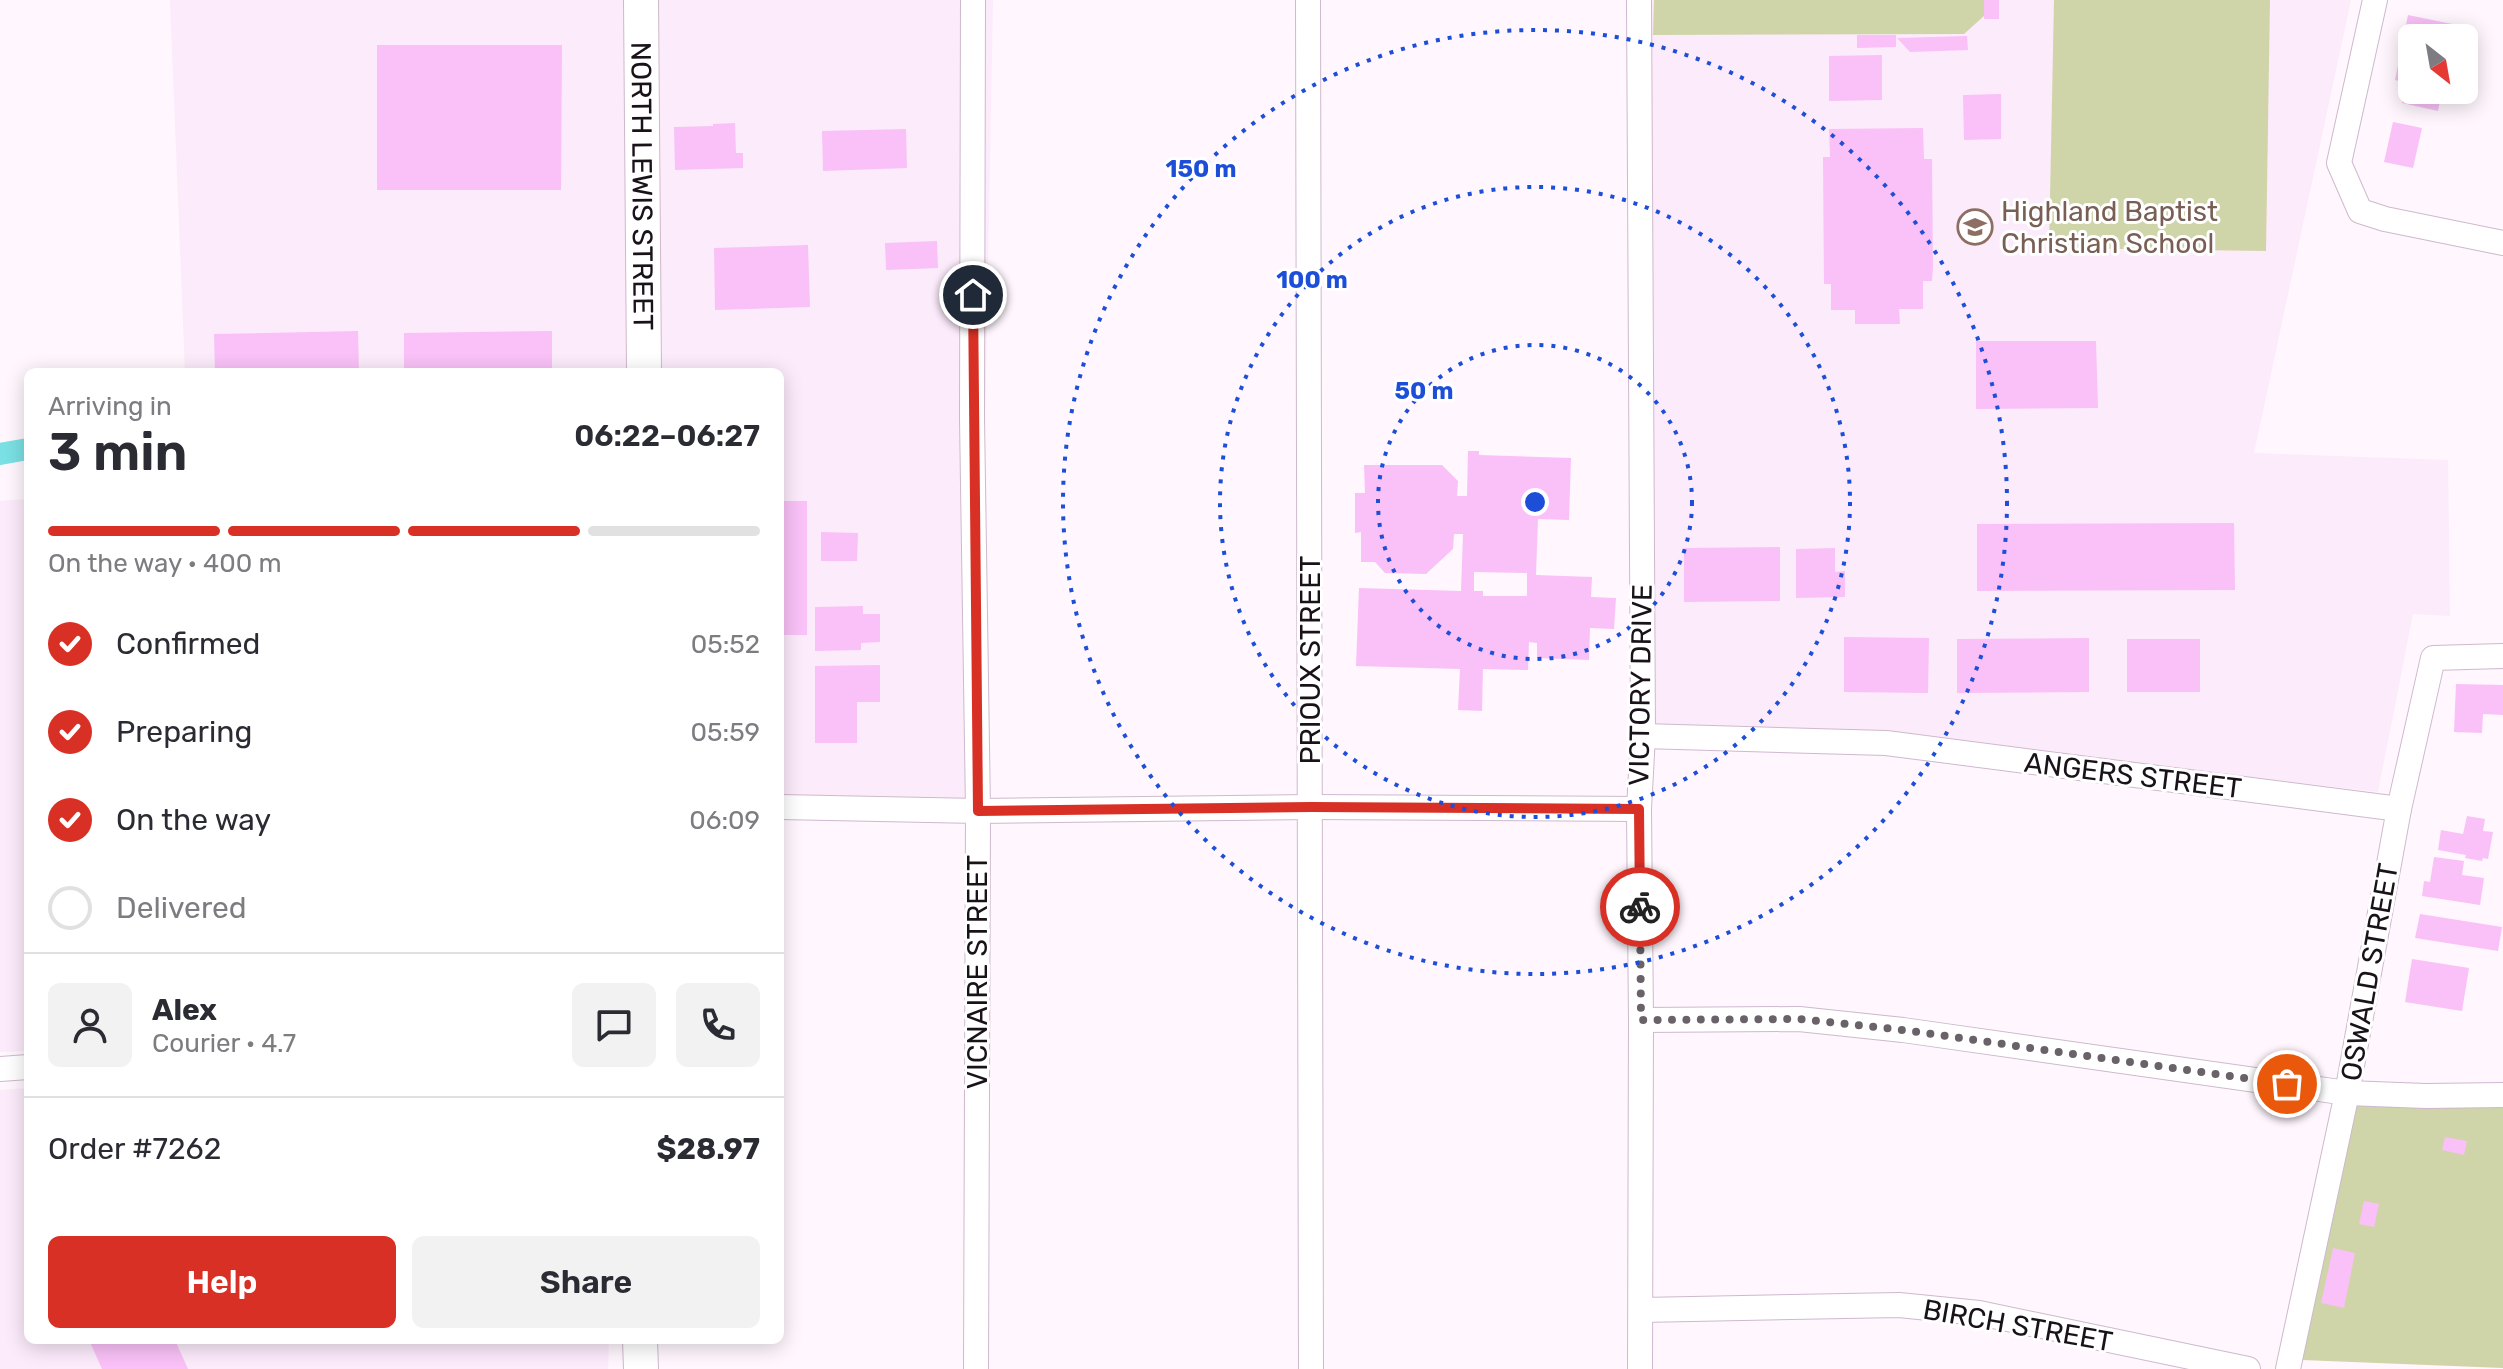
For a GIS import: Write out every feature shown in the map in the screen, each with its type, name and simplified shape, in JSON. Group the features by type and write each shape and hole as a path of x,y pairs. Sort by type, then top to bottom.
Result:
{"main road":[{"name":"NORTH LEWIS STREET","path":"641,0 644,368"},
{"path":"640,1344 641,1369"}],"street":[{"name":"VICNAIRE STREET","path":"973,0 972,418 978,811 976,1369"},
{"name":"PRIOUX STREET","path":"1308,0 1311,1369"},
{"name":"VICTORY DRIVE","path":"1639,0 1643,736 1639,809 1640,1369"},
{"path":"2375,0 2339,163 2360,211 2503,243"},
{"path":"2399,809 2433,658 2503,656"},
{"name":"ANGERS STREET","path":"1643,736 1886,743 2399,809"},
{"path":"784,807 978,811 1311,807 1639,809"},
{"name":"OSWALD STREET","path":"2288,1369 2347,1093 2399,809"},
{"path":"1641,1020 1799,1019 1903,1030 2347,1093 2503,1095"},
{"path":"0,1069 24,1067"},
{"name":"BIRCH STREET","path":"1641,1310 1899,1305 1979,1313 2248,1369"}],"shaded area":[{"path":"170,0 993,0 978,811 784,810 784,368 185,368"},
{"name":"Highland Baptist Christian School","path":"1650,0 2351,0 2254,453 2448,460 2450,616 2413,614 2378,792 1961,743 1643,736"},
{"path":"24,499 24,1051 0,1052 0,501"},
{"path":"24,1088 24,1344 609,1344 608,1369 0,1369 0,1090"}],"green space":[{"path":"1654,0 1984,0 1984,16 1964,34 1653,35"},
{"path":"2054,0 2270,0 2266,251 2049,248"},
{"path":"2353,1101 2503,1101 2503,1368 2302,1360"}],"building":[{"path":"1984,0 1999,0 1999,19 1984,19"},
{"path":"2408,15 2452,24 2406,24"},
{"path":"1857,35 1896,35 1896,47 1857,48"},
{"path":"1967,36 1968,50 1910,52 1897,38"},
{"path":"377,45 562,45 561,190 377,190"},
{"path":"1882,55 1882,100 1829,101 1829,56"},
{"path":"2001,94 2001,139 1964,140 1963,95"},
{"path":"2406,104 2439,104 2438,111"},
{"path":"2393,122 2422,128 2413,168 2384,162"},
{"path":"735,123 736,153 743,153 743,168 675,170 674,127"},
{"path":"1923,128 1924,159 1932,159 1933,268 1932,281 1923,281 1923,309 1899,309 1900,324 1855,324 1855,310 1831,310 1831,284 1824,284 1823,157 1830,157 1829,129"},
{"path":"906,129 907,168 823,171 822,131"},
{"path":"937,241 938,268 886,270 885,243"},
{"path":"808,245 810,307 715,310 714,248"},
{"path":"358,331 359,368 215,368 214,334"},
{"path":"552,331 552,368 404,368 404,333"},
{"path":"1976,341 2096,341 2098,408 1976,409"},
{"path":"1468,451 1479,451 1479,455 1571,458 1569,520 1538,519 1536,575 1592,577 1591,597 1616,598 1614,629 1590,628 1589,660 1537,658 1537,643 1529,642 1528,670 1483,669 1482,711 1458,710 1460,669 1356,666 1359,588 1461,591 1463,534 1454,534 1453,549 1426,574 1385,573 1375,562 1361,562 1361,532 1355,533 1355,493 1365,493 1364,465 1442,465 1458,481 1457,496 1467,496","holes":["1474,572 1527,573 1527,596 1483,596 1483,591 1474,591"]},
{"path":"784,501 807,501 807,635 784,635"},
{"path":"2234,523 2235,590 1977,591 1977,524"},
{"path":"821,532 858,533 857,561 821,561"},
{"path":"1780,547 1780,601 1684,602 1684,548"},
{"path":"1835,548 1835,572 1845,571 1845,597 1796,598 1796,549"},
{"path":"863,606 863,614 880,614 880,642 861,643 861,650 815,651 815,607"},
{"path":"1844,637 1929,638 1928,693 1844,692"},
{"path":"2089,638 2089,692 1957,693 1957,639"},
{"path":"2127,639 2200,639 2200,692 2127,692"},
{"path":"880,665 880,702 857,702 857,743 815,743 815,666"},
{"path":"2456,684 2503,685 2503,715 2483,714 2482,733 2454,732"},
{"path":"2467,816 2485,819 2483,831 2493,832 2488,859 2465,858 2466,855 2438,850 2441,830 2463,834"},
{"path":"2434,857 2464,861 2462,875 2484,878 2480,905 2422,896 2424,881 2430,882"},
{"path":"2420,914 2502,927 2498,951 2415,938"},
{"path":"2412,959 2469,968 2462,1011 2405,1002"},
{"path":"2445,1137 2467,1141 2464,1155 2442,1150"},
{"path":"2364,1201 2379,1204 2374,1227 2359,1224"},
{"path":"2333,1248 2355,1253 2344,1308 2321,1303"},
{"path":"91,1344 177,1344 188,1369 102,1369"}],"waterway":[{"path":"0,454 24,450"}],"way so far":[{"path":"1640,907 1641,1020 1799,1019 1903,1030 2287,1084"}],"place":[{"name":"Highland Baptist Christian School","path":"1975,227"}],"route":[{"path":"973,295 978,811 1311,807 1639,809 1640,907"}]}
